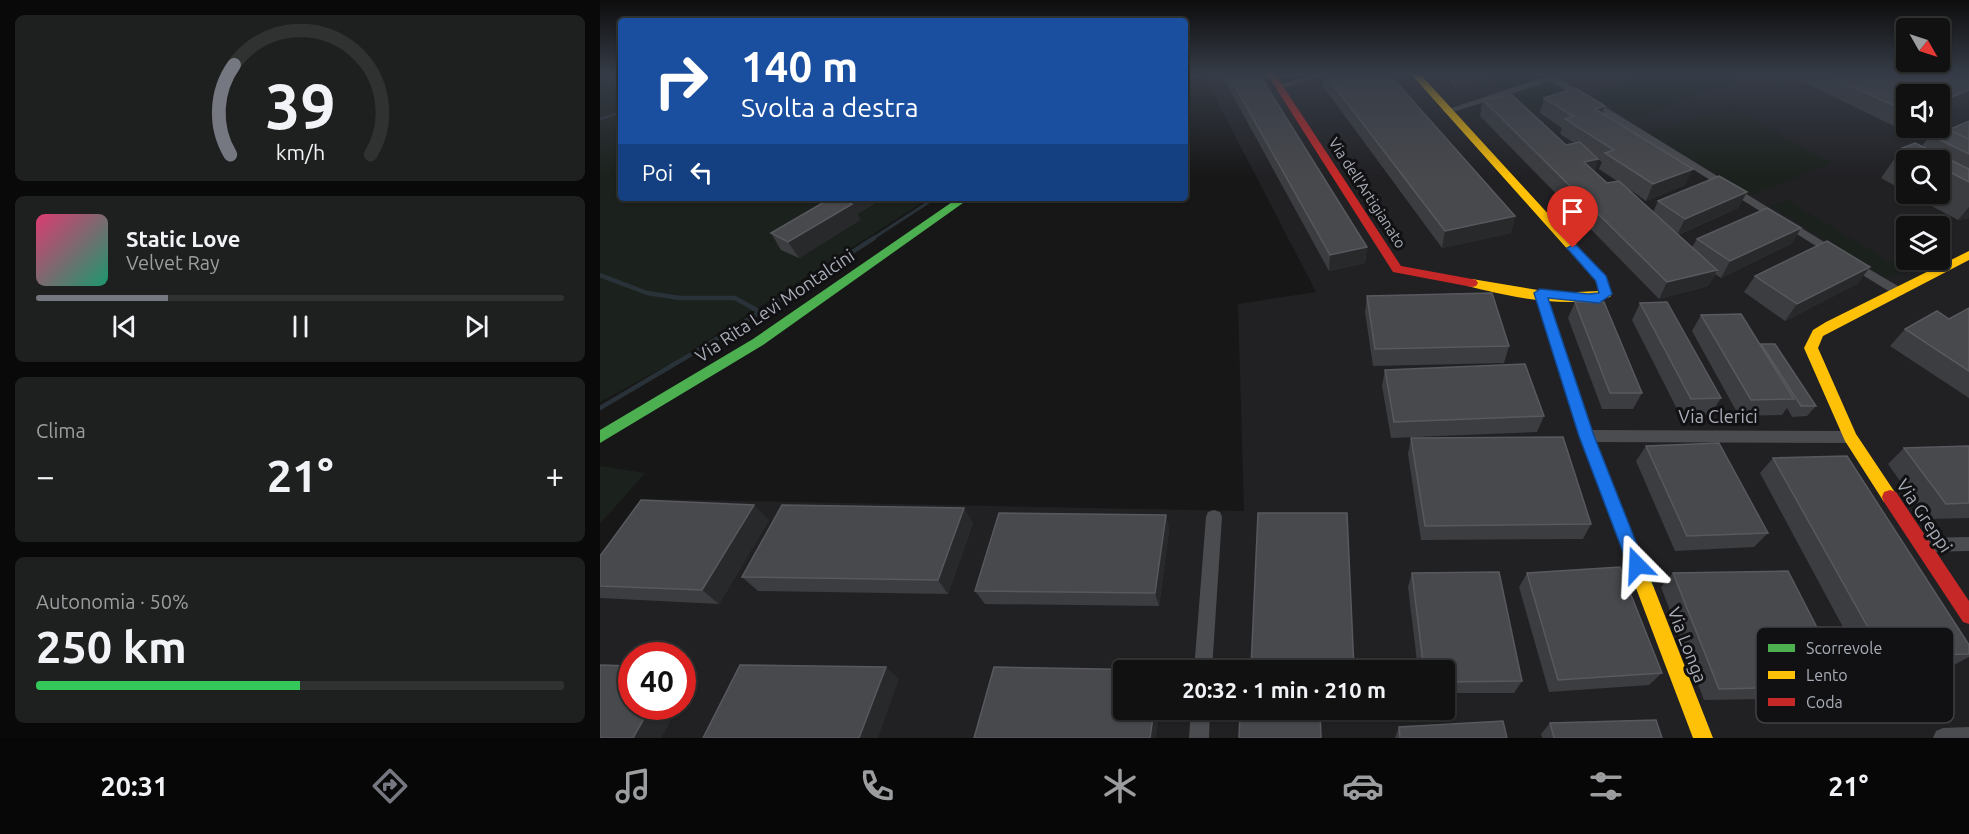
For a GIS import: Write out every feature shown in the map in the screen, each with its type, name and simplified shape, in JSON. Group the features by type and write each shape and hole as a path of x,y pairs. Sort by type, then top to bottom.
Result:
{"street":[{"name":"Via dell'Artigianato","path":"1294,108 1397,268 1540,293"},
{"path":"1445,108 1601,279 1606,294 1599,298 1540,293"},
{"path":"1447,111 1454,108"},
{"path":"1602,108 1899,292"},
{"name":"Via Rita Levi Montalcini","path":"600,437 758,342 961,201"},
{"name":"Via Greppi","path":"1969,255 1818,333 1811,348 1850,436 1969,616"},
{"name":"Via Longa","path":"1540,293 1587,436 1703,738"},
{"name":"Via Clerici","path":"1587,436 1850,436"},
{"path":"1204,660 1214,517"},
{"path":"1922,545 1969,544"},
{"path":"1200,738 1201,720"},
{"path":"1943,738 1969,737"}],"shaded area":[{"path":"600,108 618,108 618,201 924,201 674,362 600,402"},
{"path":"1221,108 1896,108 1896,138 1950,138 1950,108 1969,108 1969,738 600,738 600,554 645,499 1244,511 1238,304 1316,292"},
{"path":"1483,108 1522,108 1467,118 1465,114"},
{"path":"1613,108 1660,108 1630,119"},
{"path":"1725,108 1733,108 1832,163 1752,195 1647,133"},
{"path":"1787,200 1896,266 1896,270 1905,271 1888,279 1771,206"},
{"path":"600,466 645,473 600,524"}],"building":[{"path":"1247,108 1281,108 1367,247 1330,255"},
{"path":"1351,108 1420,108 1515,216 1445,231"},
{"path":"1492,108 1527,108 1566,145 1580,142 1598,159 1584,162 1607,183 1619,181 1717,270 1667,282"},
{"path":"1561,108 1597,108 1595,109 1693,169 1653,184 1605,153 1614,150 1565,119 1573,116"},
{"path":"1969,121 1969,139 1950,131"},
{"path":"1950,131 1969,139 1969,154 1936,138 1950,138"},
{"path":"1915,143 1930,150 1906,150 1902,148"},
{"path":"1950,160 1969,169 1969,182 1950,172"},
{"path":"1719,176 1747,192 1685,219 1658,201"},
{"path":"826,201 845,201 852,204 788,242 771,233"},
{"path":"1767,208 1801,228 1730,261 1697,239"},
{"path":"1827,241 1870,267 1797,304 1755,276"},
{"path":"1492,293 1509,346 1375,349 1367,296"},
{"path":"1575,302 1604,302 1642,393 1610,393"},
{"path":"1667,302 1721,398 1691,399 1640,303"},
{"path":"1969,308 1969,371 1905,329 1937,311 1949,319"},
{"path":"1741,314 1794,399 1751,400 1701,315"},
{"path":"1761,344 1775,344 1816,406 1801,406"},
{"path":"1525,364 1544,416 1394,422 1385,370"},
{"path":"1563,437 1591,524 1425,526 1411,438"},
{"path":"1719,443 1768,533 1687,536 1646,446"},
{"path":"1969,446 1969,503 1946,504 1904,448"},
{"path":"1847,456 1969,645 1969,654 1954,654 1954,627 1868,627 1773,458"},
{"path":"641,500 754,505 702,590 600,586 600,556"},
{"path":"782,505 964,508 938,580 742,577"},
{"path":"999,513 1166,515 1155,593 975,591"},
{"path":"1258,513 1347,513 1354,660 1251,660"},
{"path":"1620,567 1662,673 1558,680 1527,573"},
{"path":"1788,571 1817,627 1756,627 1756,688 1719,689 1673,573"},
{"path":"1499,572 1522,681 1455,682 1455,660 1423,660 1412,573"},
{"path":"600,665 618,666 618,720 643,720 633,738 600,738"},
{"path":"740,665 886,667 859,738 703,738"},
{"path":"994,667 1113,669 1113,720 1153,720 1150,738 974,738"},
{"path":"1240,720 1320,720 1321,738 1239,738"},
{"path":"1656,720 1662,738 1554,738 1550,723"},
{"path":"1503,721 1507,738 1400,738 1399,727"}],"waterway":[{"path":"600,119 618,113"},
{"path":"872,239 930,201"},
{"path":"760,312 874,238"},
{"path":"600,275 647,293 680,298 735,298 760,312"},
{"path":"600,408 760,312"}],"traffic: fast":[{"path":"600,437 758,342 961,201"},
{"path":"1540,293 1587,436 1645,588"}],"traffic: slow":[{"path":"1446,108 1601,279 1606,294 1590,297 1556,297 1472,283"},
{"path":"1890,497 1850,437 1811,348 1818,333 1831,325 1969,255"},
{"path":"1645,588 1703,738"}],"traffic: jam":[{"path":"1293,108 1397,269 1472,283"},
{"path":"1890,497 1969,616"}],"route":[{"path":"1573,248 1601,279 1606,287 1606,294 1599,298 1588,299 1540,293 1587,436 1637,565"}]}
